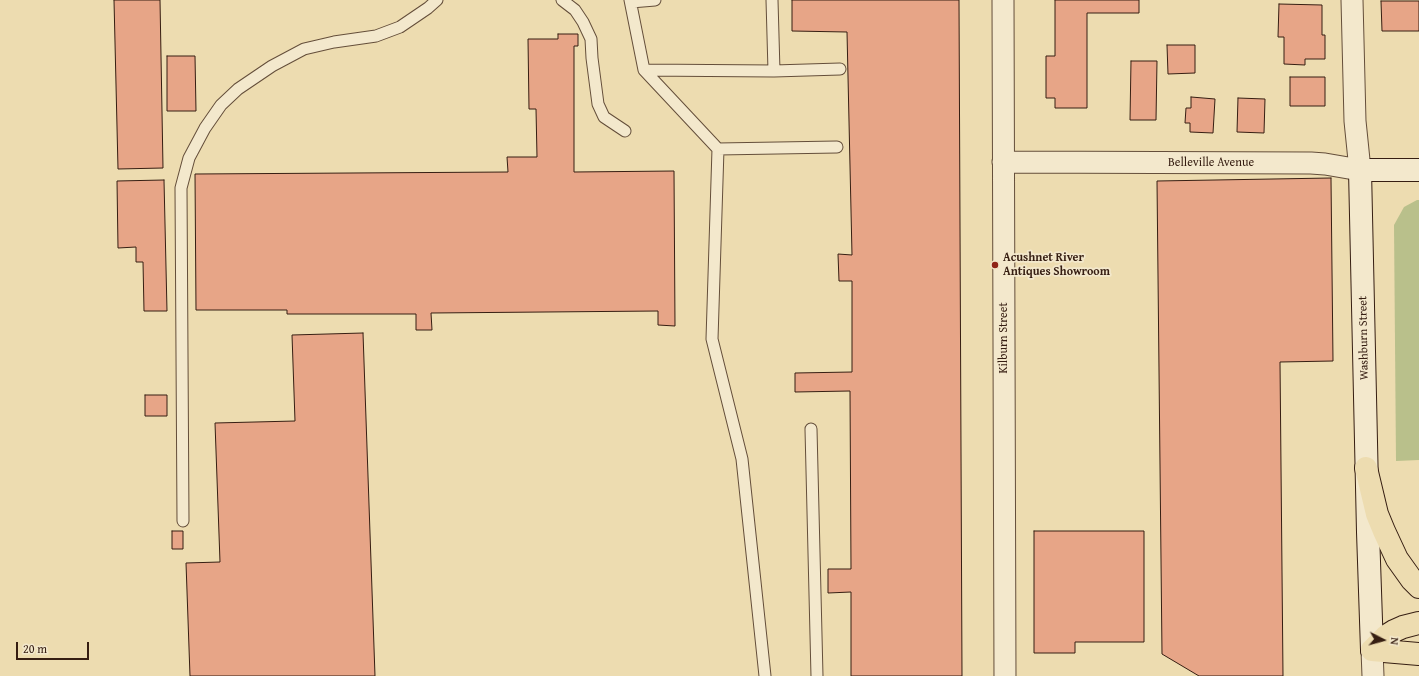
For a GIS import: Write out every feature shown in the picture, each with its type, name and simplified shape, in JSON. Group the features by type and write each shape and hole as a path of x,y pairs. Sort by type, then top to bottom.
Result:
{"highway":[{"path":"1366,468 1377,514 1387,538 1403,569 1419,587"},
{"path":"1372,650 1386,636 1403,627 1419,623"},
{"path":"1372,650 1419,654"}],"street":[{"name":"Kilburn Street","path":"1003,0 1004,676"},
{"name":"Washburn Street","path":"1352,0 1354,121 1360,170 1366,468 1373,676"},
{"name":"Belleville Avenue","path":"1003,162 1324,164 1360,170 1419,170"}],"lane":[{"path":"183,521 181,188 189,158 204,128 221,105 238,89 272,66 304,49 334,42 376,36 400,27 437,0"},
{"path":"562,0 575,10 583,22 591,39 598,104 604,117 626,131"},
{"path":"656,0 631,1 644,70 718,149 712,339 742,459 765,676"},
{"path":"772,0 774,71"},
{"path":"644,70 774,71 840,69"},
{"path":"718,149 837,147"},
{"path":"811,429 817,676"}],"green space":[{"path":"1419,200 1419,460 1396,461 1394,225 1404,207"}],"building":[{"path":"114,0 160,0 163,168 118,169"},
{"path":"792,0 959,0 962,676 851,676 851,592 828,593 828,569 851,569 850,391 795,392 795,373 852,372 852,281 839,281 838,254 852,255 847,32 792,31"},
{"path":"1055,0 1139,0 1139,13 1087,13 1087,108 1055,108 1055,98 1046,98 1046,56 1055,56"},
{"path":"1381,1 1419,1 1419,31 1382,31"},
{"path":"1279,4 1322,5 1322,35 1325,35 1325,59 1305,59 1305,65 1284,64 1284,37 1278,37"},
{"path":"558,34 578,34 578,46 574,46 574,172 674,171 675,326 658,325 658,311 431,313 432,330 416,330 416,314 287,314 287,310 196,310 195,174 508,172 507,157 537,157 536,109 529,109 528,39 558,39"},
{"path":"1167,45 1195,45 1195,73 1168,74"},
{"path":"167,56 195,56 196,111 167,111"},
{"path":"1131,61 1157,61 1156,120 1130,120"},
{"path":"1290,77 1325,77 1325,106 1290,106"},
{"path":"1191,97 1215,99 1213,133 1190,132 1190,123 1185,123 1186,108 1191,108"},
{"path":"1238,98 1265,99 1264,133 1237,132"},
{"path":"1331,178 1333,361 1280,362 1283,676 1199,676 1162,654 1157,181"},
{"path":"164,180 167,311 144,311 143,262 136,262 136,247 118,248 117,181"},
{"path":"363,333 375,676 190,676 186,563 220,562 215,423 295,421 292,335"},
{"path":"145,395 167,395 167,416 145,416"},
{"path":"172,531 183,531 183,549 172,549"},
{"path":"1034,531 1144,531 1144,642 1075,642 1075,653 1034,653"}],"place":[{"name":"Acushnet River Antiques Showroom","path":"995,265"}]}
